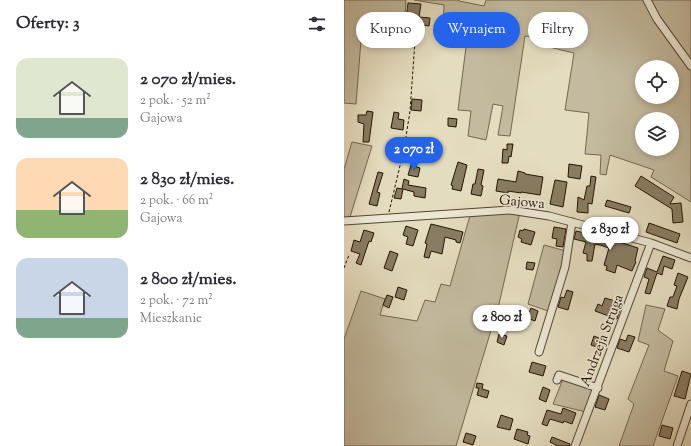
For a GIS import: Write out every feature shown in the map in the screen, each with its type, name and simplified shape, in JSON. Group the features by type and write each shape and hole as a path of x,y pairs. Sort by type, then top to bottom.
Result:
{"street":[{"path":"647,0 657,18 691,66"},
{"name":"Gajowa","path":"344,221 510,210 549,216 572,222 651,243 691,258"},
{"path":"539,352 565,267 572,222"},
{"name":"Andrzeja Struga","path":"575,446 598,388 651,243"},
{"path":"558,380 560,375 598,388"},
{"path":"677,446 691,404"}],"path":[{"path":"387,218 404,149 409,118 414,48"},
{"path":"344,268 349,255"}],"shaded area":[{"path":"344,0 406,0 405,12 356,12 356,48 360,48 356,104 344,103"},
{"path":"414,0 459,0 484,6 486,0 691,0 691,202 651,177 654,170 610,155 606,175 600,174 601,155 585,154 589,113 565,110 574,53 553,48 588,48 588,12 528,12 528,36 525,36 510,136 498,135 503,106 493,104 486,140 468,136 471,111 458,110 466,48 520,48 520,12 444,12 444,5"},
{"path":"352,142 372,146 350,217 344,218 344,169"},
{"path":"471,212 520,212 499,304 456,446 344,446 344,339 361,291 385,299 380,315 417,321 425,300 435,302 441,284 450,286"},
{"path":"544,245 566,251 563,267 548,311 528,304"},
{"path":"646,305 665,309 658,330 673,341 664,371 678,376 653,446 619,446 634,404 628,399 649,345 638,341"},
{"path":"563,379 594,389 586,412 553,404"}],"building":[{"path":"408,3 421,4 420,12 407,12"},
{"path":"425,18 430,18 429,26 425,25"},
{"path":"412,99 422,100 421,111 411,110"},
{"path":"367,111 373,112 369,142 363,142 364,124 358,122 358,115 366,115"},
{"path":"394,112 399,113 398,119 404,120 403,130 391,128"},
{"path":"448,118 457,119 456,127 448,126"},
{"path":"507,144 513,144 511,157 509,156 508,163 502,163 503,149 507,150"},
{"path":"458,162 467,165 461,191 452,189 453,186 451,185"},
{"path":"569,164 582,166 580,179 568,177"},
{"path":"411,165 420,168 418,177 408,175"},
{"path":"478,169 484,170 481,185 483,186 481,196 471,194"},
{"path":"518,171 525,174 543,177 540,195 521,192 508,191 508,193 496,191 498,179 516,182"},
{"path":"378,172 383,173 377,192 380,193 377,206 369,204"},
{"path":"591,176 596,177 592,204 588,203 588,213 577,212 578,197 584,200 587,186 590,186"},
{"path":"641,176 674,197 670,204 681,203 683,222 673,223 672,209 635,186"},
{"path":"404,179 409,181 408,185 426,188 425,198 414,196 414,192 403,189 401,199 394,198 397,188 402,189"},
{"path":"555,180 567,182 563,207 550,204"},
{"path":"607,200 631,207 629,213 605,206"},
{"path":"649,223 680,234 677,243 646,232"},
{"path":"431,224 463,232 460,243 456,242 456,240 445,237 442,254 431,251 429,258 424,257 427,244 425,243"},
{"path":"406,226 418,230 413,246 406,244 408,237 403,235"},
{"path":"554,227 566,229 563,247 556,246 557,239 552,238"},
{"path":"524,229 535,232 531,245 521,242 522,239 518,237 520,230 523,231"},
{"path":"364,230 374,233 371,242 369,241 361,265 356,263 360,254 351,251 354,240 360,242"},
{"path":"576,231 607,238 638,248 636,262 632,271 617,265 615,273 606,270 607,266 604,265 609,248 600,245 595,244 592,261 587,261 587,254 583,253 586,242 574,239"},
{"path":"390,251 398,254 392,271 384,268"},
{"path":"663,256 675,260 672,269 664,266 662,275 657,273 650,294 645,293 649,279 644,277 647,268 657,272"},
{"path":"527,262 535,263 533,270 526,269"},
{"path":"678,273 688,277 679,299 677,309 667,306 670,297 673,297 677,286 674,285"},
{"path":"398,287 407,290 404,300 395,297"},
{"path":"567,290 573,292 568,310 558,307 561,297 564,298"},
{"path":"387,295 393,297 389,308 383,305"},
{"path":"605,298 622,303 617,319 595,311 598,304 602,306"},
{"path":"531,308 538,311 535,321 527,318"},
{"path":"499,334 507,336 504,345 497,342"},
{"path":"628,335 635,337 629,352 617,348 620,339 626,341"},
{"path":"594,336 606,341 602,349 591,345"},
{"path":"532,362 546,366 543,376 529,372"},
{"path":"682,371 691,374 685,399 674,396"},
{"path":"477,383 483,384 482,389 489,391 487,398 477,395 479,388 476,388"},
{"path":"543,387 550,390 546,402 539,399"},
{"path":"599,395 609,399 605,410 595,407"},
{"path":"563,408 576,413 572,424 550,419 547,426 542,424 547,410 561,414"},
{"path":"501,415 513,419 510,430 497,427"},
{"path":"662,425 673,428 670,439 659,436"},
{"path":"517,429 528,432 527,435 530,436 528,444 514,439"},
{"path":"466,433 476,436 473,445 463,442"},
{"path":"552,437 570,444 570,446 556,446 550,442"}]}
